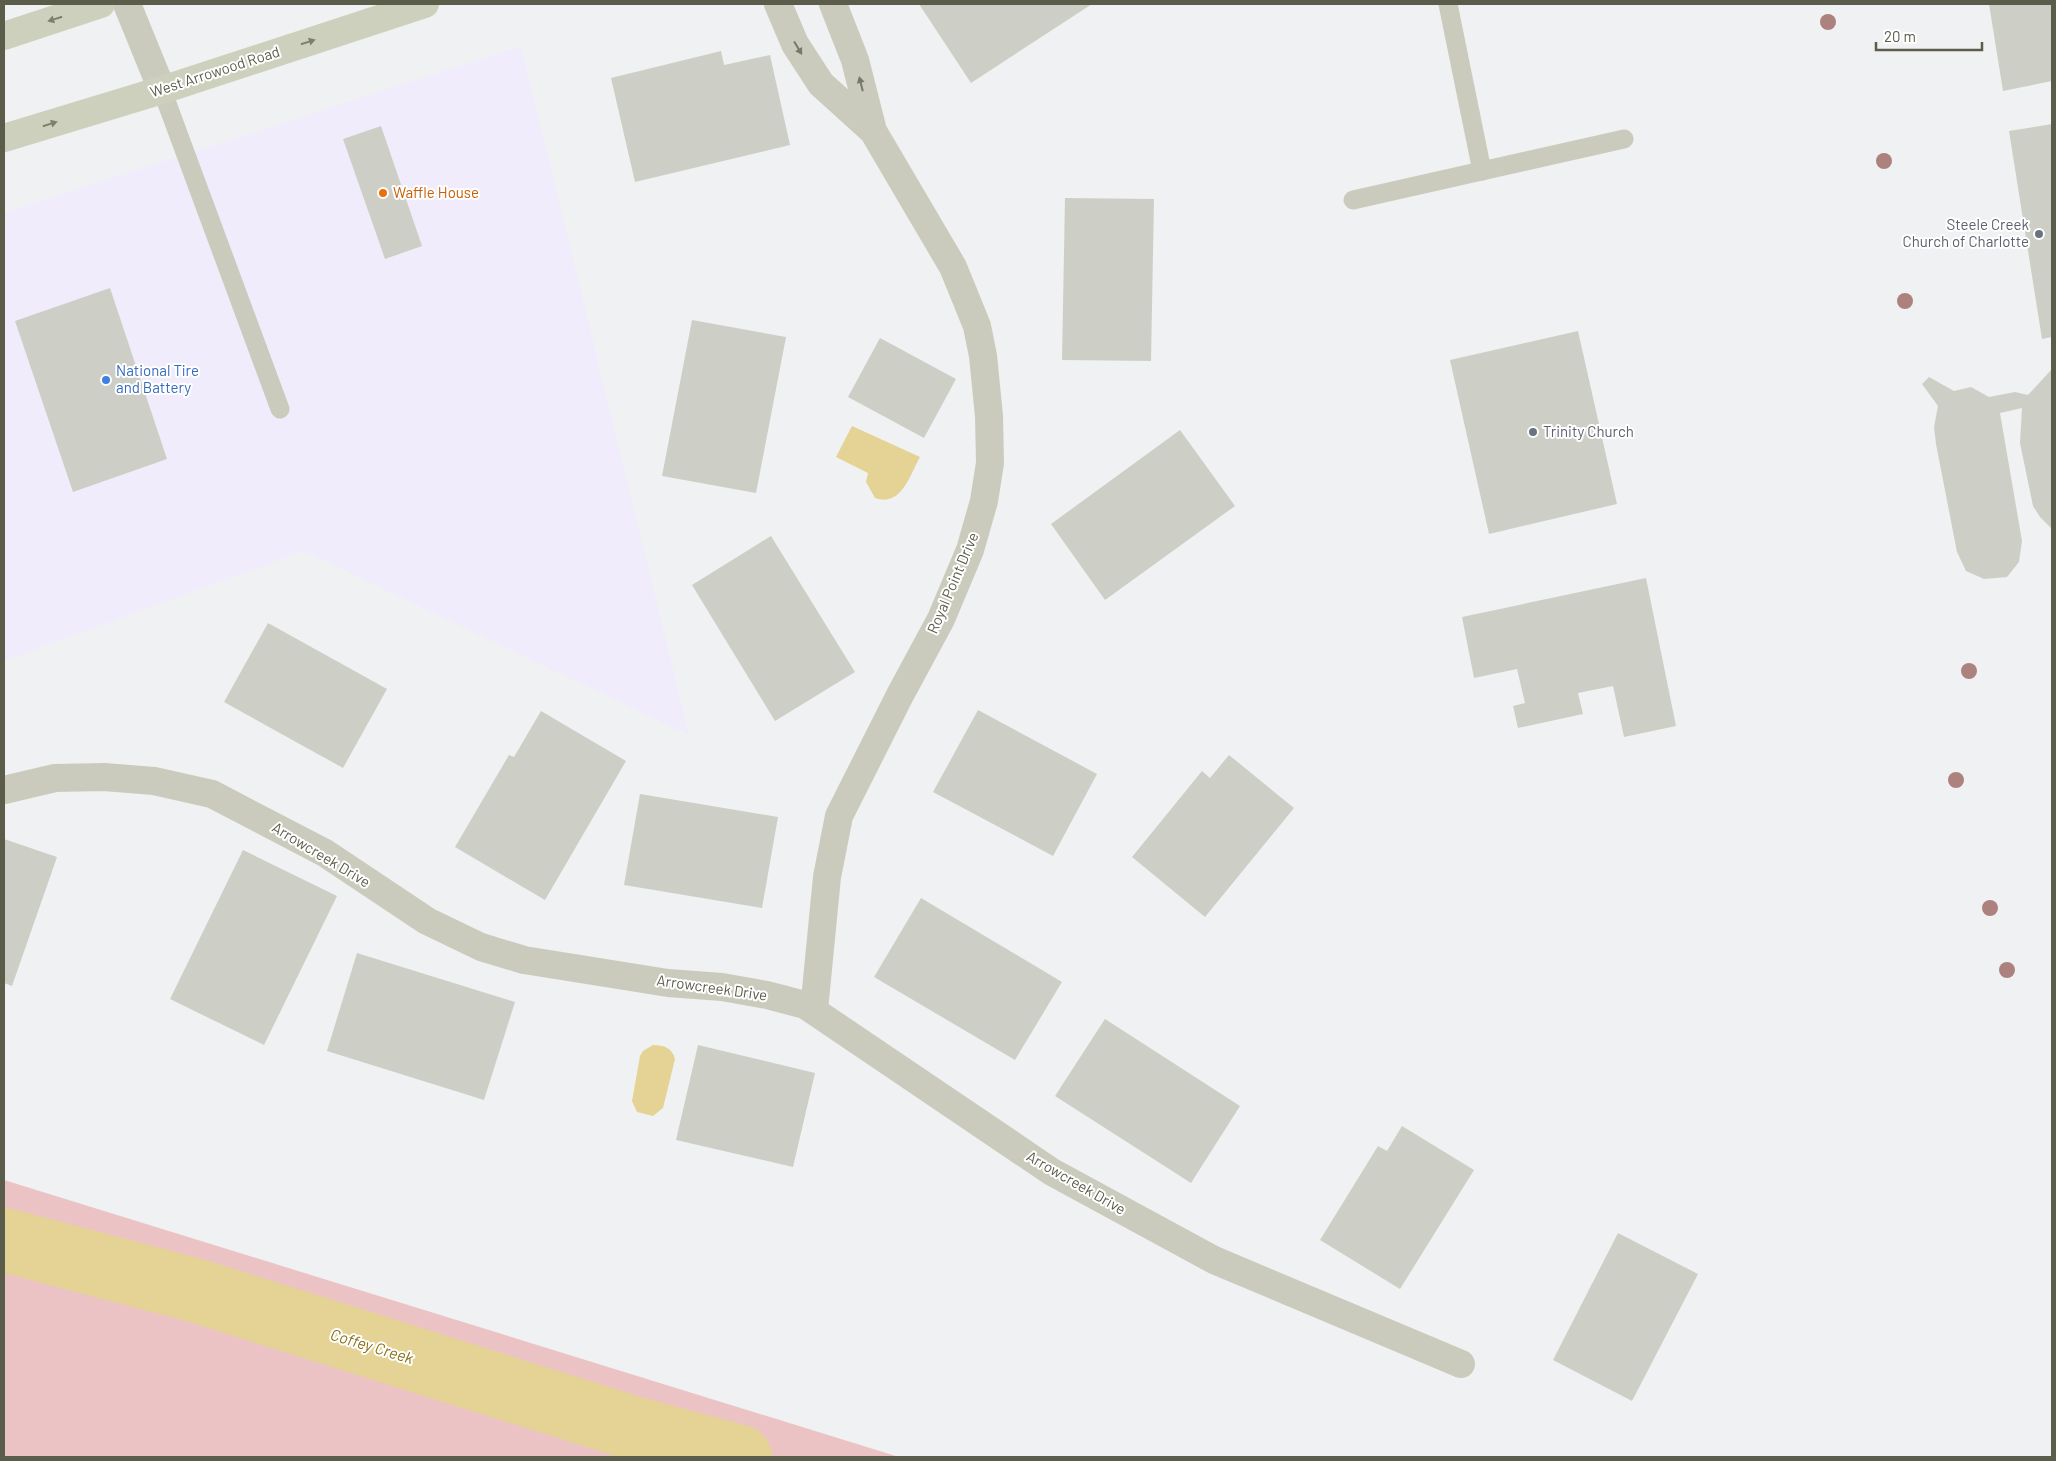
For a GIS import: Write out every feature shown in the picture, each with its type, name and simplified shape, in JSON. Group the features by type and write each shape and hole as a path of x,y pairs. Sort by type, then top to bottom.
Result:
{"main road":[{"path":"4,36 101,4"},
{"name":"West Arrowood Road","path":"4,138 162,90 425,4"}],"street":[{"path":"127,4 162,90"},
{"name":"Royal Point Drive","path":"778,4 795,44 821,84 873,131"},
{"name":"Royal Point Drive","path":"814,1010 827,877 839,816 945,610 970,550 984,502 990,462 983,356 977,326 953,267 873,131 855,60 833,4"},
{"name":"Arrowcreek Drive","path":"4,790 55,778 104,777 154,780 212,794 324,854 427,921 482,947 524,960 668,983 722,987 767,995 805,1005 1052,1172 1214,1260 1461,1364"}],"lane":[{"path":"1448,4 1482,171"},
{"path":"162,90 280,409"},
{"path":"1353,200 1624,139"}],"shaded area":[{"path":"521,46 689,735 304,551 4,661 4,213"},
{"path":"852,426 920,457 908,481 898,494 884,500 875,498 866,482 868,473 836,457"},
{"path":"653,1045 667,1048 672,1052 675,1059 663,1108 653,1116 637,1112 632,1101 640,1056 643,1051"},
{"path":"4,1180 899,1457 4,1457"}],"building":[{"path":"919,4 1092,4 971,83"},
{"path":"1989,4 2052,4 2052,81 2003,91"},
{"path":"721,51 724,65 770,55 790,145 635,182 611,78"},
{"name":"Steele Creek Church of Charlotte","path":"2052,124 2052,337 2042,339 2009,131"},
{"name":"Waffle House","path":"381,126 422,246 385,259 343,139"},
{"path":"1065,198 1154,199 1151,361 1062,360"},
{"path":"110,288 167,459 73,492 15,321"},
{"path":"692,320 786,337 756,493 662,476"},
{"name":"Trinity Church","path":"1578,331 1617,504 1489,534 1450,360"},
{"path":"880,338 956,379 924,438 848,397"},
{"path":"2052,369 2052,529 2040,517 2033,506 2020,443 2022,408 2000,413 2022,541 2019,562 2007,577 1984,579 1966,571 1957,552 1936,444 1934,427 1938,406 1922,384 1929,377 1954,391 1971,387 1989,397 2015,392 2028,395"},
{"path":"1180,430 1235,506 1105,600 1051,524"},
{"path":"771,536 855,672 775,721 692,585"},
{"path":"1646,578 1676,726 1624,737 1613,686 1578,693 1583,714 1518,728 1513,706 1525,703 1517,669 1474,678 1462,617"},
{"path":"268,623 387,689 343,768 224,702"},
{"path":"978,710 1097,774 1053,856 933,792"},
{"path":"541,711 626,761 545,900 455,847 509,755 514,757"},
{"path":"1229,755 1294,808 1205,917 1132,857 1202,771 1210,778"},
{"path":"640,794 778,817 762,908 624,885"},
{"path":"4,839 57,857 12,986 4,983"},
{"path":"243,850 337,896 264,1045 170,999"},
{"path":"921,898 1062,982 1015,1060 874,977"},
{"path":"357,953 515,1002 484,1100 327,1051"},
{"path":"1105,1019 1240,1106 1191,1183 1055,1096"},
{"path":"698,1045 815,1073 793,1167 676,1140"},
{"path":"1402,1126 1474,1170 1400,1289 1320,1240 1378,1146 1387,1151"},
{"path":"1618,1233 1698,1274 1632,1401 1553,1360"}],"waterway":[{"name":"Coffey Creek","path":"4,1240 194,1290 636,1429 740,1457"}],"place":[{"name":"Waffle House","path":"383,193"},
{"name":"Steele Creek Church of Charlotte","path":"2039,234"},
{"name":"National Tire and Battery","path":"106,380"},
{"name":"Trinity Church","path":"1533,432"}]}
